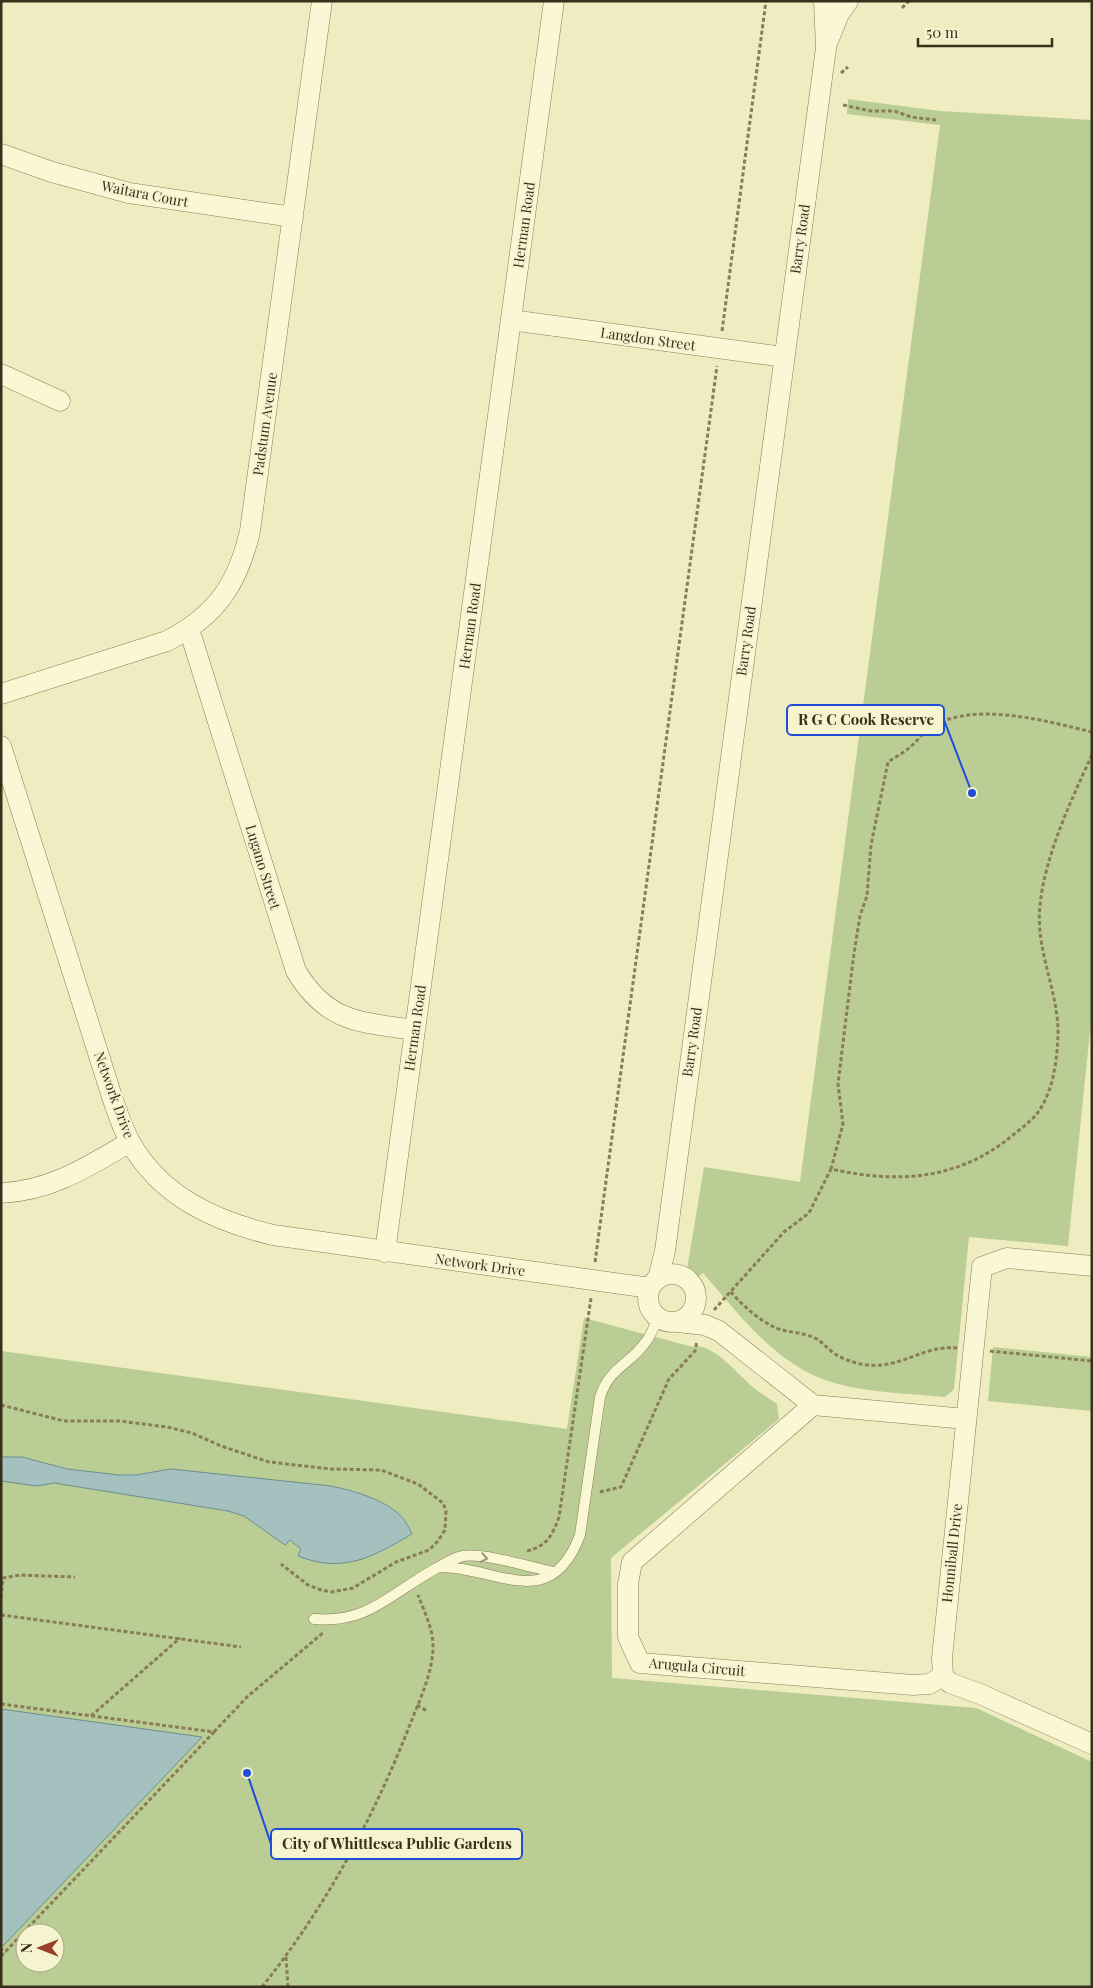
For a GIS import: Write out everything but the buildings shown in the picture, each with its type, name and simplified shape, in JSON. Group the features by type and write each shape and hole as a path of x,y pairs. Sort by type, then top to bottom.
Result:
{"street":[{"name":"Padstum Avenue","path":"1,694 148,648 189,630 210,612 224,595 244,556 250,531 322,1"},
{"name":"Herman Road","path":"385,1252 554,1"},
{"name":"Barry Road","path":"654,1284 667,1234 826,48 824,1"},
{"name":"Barry Road","path":"826,48 839,14 848,1"},
{"name":"Waitara Court","path":"1,154 52,172 129,194 293,217"},
{"name":"Langdon Street","path":"511,320 784,357"},
{"path":"1,374 60,401"},
{"name":"Lugano Street","path":"189,630 296,971 307,988 321,1003 334,1012 357,1021 415,1030"},
{"name":"Network Drive","path":"1,746 113,1100 130,1142 158,1178 189,1203 210,1216 237,1227 273,1235 593,1280 654,1284"},
{"path":"1,1193 37,1189 56,1183 130,1142"},
{"name":"Barry Road","path":"667,1234 670,1250 710,1324"},
{"name":"Honniball Drive","path":"944,1676 942,1658 982,1267 1007,1258 1092,1266"},
{"path":"678,1322 687,1318 694,1310 697,1300 688,1283 672,1274 654,1284 648,1301 651,1311 658,1318 668,1322 710,1324 813,1405 966,1418"},
{"name":"Arugula Circuit","path":"813,1405 632,1562 628,1584 628,1637 640,1663 912,1686 929,1684 944,1676"},
{"path":"944,1676 950,1683 980,1694 1092,1744"}],"lane":[{"path":"438,1567 452,1567 511,1581 528,1582 540,1580 565,1565 580,1535 600,1397 604,1385 619,1366 645,1343 658,1318"},
{"path":"314,1619 342,1620 371,1609 415,1580 454,1559 471,1556 554,1572"}],"path":[{"path":"522,1552 537,1548 551,1537 558,1517 564,1486 766,1"},
{"path":"902,8 909,1"},
{"path":"843,105 871,111 894,111 911,117 937,120"},
{"path":"564,1486 603,1492 621,1487 669,1378 695,1351 731,1292 784,1232 809,1213 831,1169 843,1124 838,1084 854,953 860,916 867,896 873,836 888,762 910,748 930,728 960,715 980,714 1013,717 1092,732"},
{"path":"831,1169 863,1176 895,1177 922,1176 954,1169 984,1157 1028,1123 1041,1108 1049,1093 1054,1074 1058,1036 1052,990 1042,957 1040,906 1052,856 1092,755"},
{"path":"731,1292 760,1318 777,1328 794,1331 817,1339 835,1354 857,1364 881,1365 897,1362 933,1348 1092,1361"},
{"path":"1,1405 64,1421 120,1421 167,1427 192,1433 221,1446 269,1462 331,1469 381,1470 418,1484 443,1503 446,1511 445,1530 438,1542 429,1550 396,1562 353,1588 332,1592 321,1590 308,1585 281,1564"},
{"path":"1,1598 2,1578 20,1575 75,1577"},
{"path":"262,1987 318,1912 339,1875 386,1782 417,1705 428,1673 433,1647 429,1624 415,1580"},
{"path":"1,1615 241,1647"},
{"path":"1,1956 253,1692 316,1642 325,1632 328,1620"},
{"path":"90,1716 181,1638"},
{"path":"1,1704 214,1732"},
{"path":"417,1705 427,1712"},
{"path":"1,1949 6,1951"},
{"path":"286,1957 288,1987"}],"green space":[{"path":"848,99 940,111 1092,120 1092,1012 1068,1246 969,1237 954,1389 945,1397 845,1386 811,1374 793,1364 776,1351 745,1321 703,1273 684,1288 704,1167 800,1182 940,125 847,114"},
{"path":"584,1318 709,1350 725,1361 754,1388 777,1404 779,1419 611,1558 612,1678 976,1708 1092,1762 1092,1987 1,1987 1,1351 567,1429"},
{"path":"993,1347 1092,1357 1092,1411 988,1401"}],"water":[{"path":"1,1457 22,1457 67,1469 119,1475 136,1475 171,1469 331,1486 359,1493 386,1505 403,1518 412,1534 384,1550 357,1560 344,1563 314,1561 298,1556 301,1549 290,1540 285,1545 244,1516 228,1511 54,1483 37,1486 1,1481"},
{"path":"1,1709 202,1737 25,1923 15,1923 15,1933 3,1946 1,1945"}],"place":[{"name":"R G C Cook Reserve","path":"972,793"},
{"name":"City of Whittlesea Public Gardens","path":"247,1773"}]}
